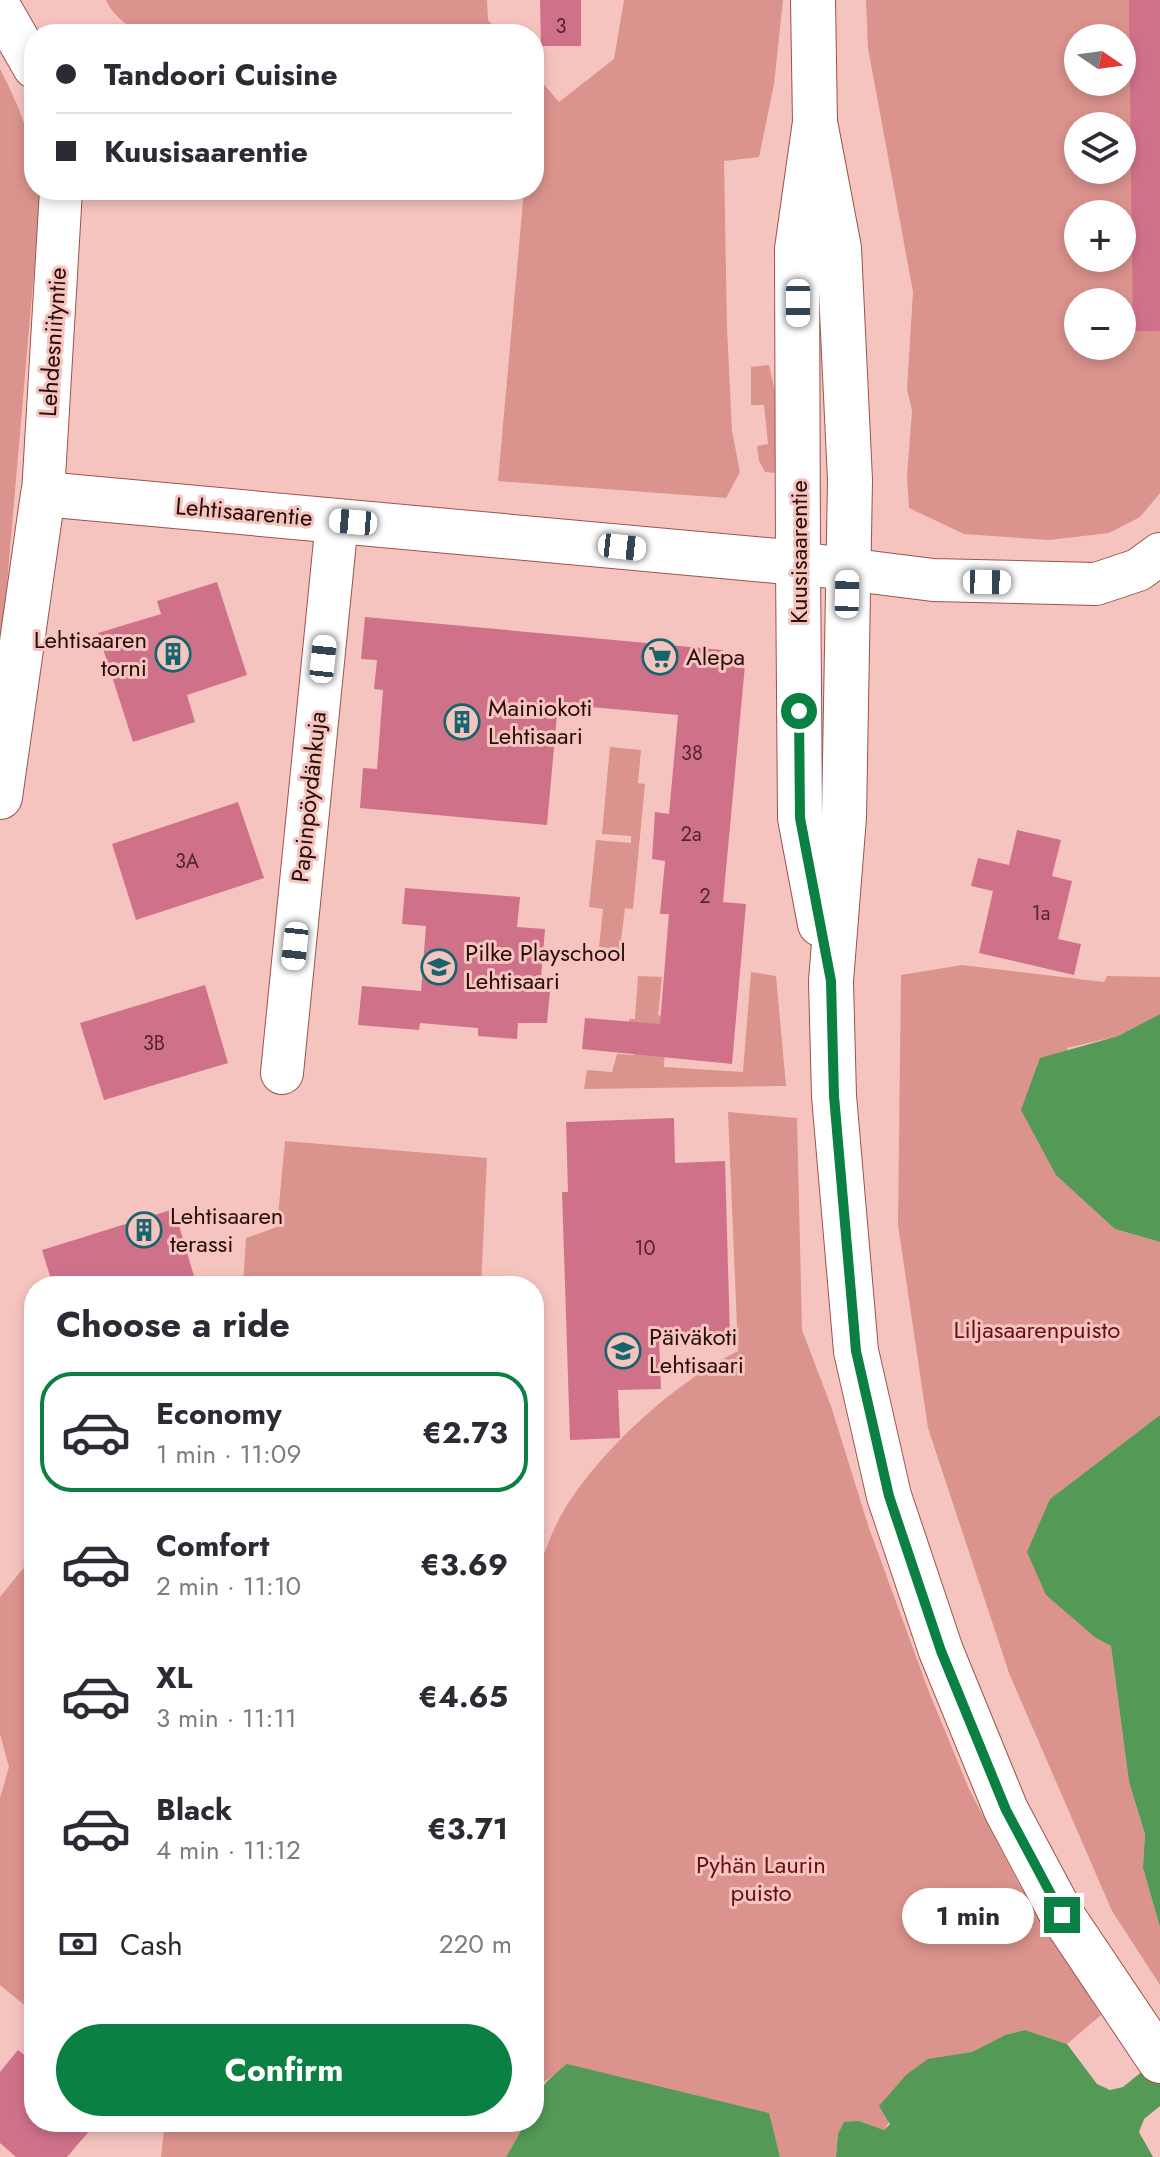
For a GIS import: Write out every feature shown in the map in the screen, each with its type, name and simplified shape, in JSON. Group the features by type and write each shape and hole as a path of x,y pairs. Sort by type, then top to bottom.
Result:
{"main road":[{"name":"Kuusisaarentie","path":"813,0 815,122 797,249 800,818 831,981"},
{"name":"Kuusisaarentie","path":"815,122 839,248 850,480 844,817 831,981 834,1096 856,1351 889,1496 941,1651 1006,1810 1062,1915 1154,2054"},
{"name":"Lehtisaarentie","path":"43,494 798,563"},
{"path":"0,797 43,494"}],"street":[{"path":"15,9 24,36"},
{"name":"Lehdesniityntie","path":"43,494 60,200"},
{"name":"Papinpöydänkuja","path":"282,1073 337,521"},
{"path":"798,563 933,580 1096,584 1138,570 1160,554"}],"green space":[{"path":"106,0 487,0 488,20 491,24 126,24"},
{"path":"624,0 783,0 774,84 759,157 724,161 732,431 740,472 726,498 498,481 523,200 544,200 544,85 559,102 614,59"},
{"path":"866,0 1129,0 1132,24 1064,24 1064,96 1136,96 1136,64 1160,284 1160,493 1140,517 1109,533 1049,540 964,534 909,508 907,477 912,411 907,389 913,292 868,48"},
{"path":"0,69 24,124 24,200 40,200 0,665"},
{"path":"769,365 786,441 788,474 765,472 759,461 757,446 768,444 764,405 751,405 751,367"},
{"path":"610,747 641,750 638,783 645,784 633,909 625,908 620,949 599,947 603,909 589,907 596,840 631,843 631,836 602,834"},
{"name":"Liljasaarenpuisto","path":"962,965 1104,982 1107,976 1160,977 1160,1014 1118,1036 1067,1048 1115,1229 1160,1242 1160,1415 1050,1499 1096,1638 1111,1646 1129,1782 1145,1834 1143,1868 1160,1927 1160,1985 1112,1911 1009,1673 928,1428 898,1225 901,975"},
{"path":"751,972 776,976 786,1086 584,1089 587,1070 612,1072 617,1054 634,1055 636,1041 629,1039 629,1019 635,1019 638,976 662,977 658,1015 666,1017 664,1067 743,1072"},
{"name":"Pyhän Laurin puisto","path":"728,1112 797,1118 802,1330 831,1406 869,1528 929,1692 969,1789 1020,1886 1101,2015 1067,2044 1025,2030 1005,2035 972,2052 928,2060 884,2130 859,2121 838,2134 836,2157 780,2157 768,2113 567,2065 544,2082 544,1555 559,1520 578,1489 618,1442 664,1399 738,1351"},
{"path":"285,1141 487,1158 481,1276 244,1276 246,1238 277,1227"},
{"path":"24,1567 24,2005 0,1985 0,1798 9,1767 0,1734 0,1597"},
{"path":"164,2132 520,2132 506,2157 161,2157"}],"shaded area":[{"path":"1160,1014 1160,1242 1115,1229 1056,1175 1021,1110 1040,1058 1118,1036"},
{"path":"1160,1415 1160,1927 1143,1868 1145,1834 1129,1782 1111,1646 1096,1638 1046,1595 1027,1552 1050,1499"},
{"path":"1025,2030 1067,2044 1097,2084 1110,2090 1123,2087 1160,2057 1160,2106 1144,2119 1139,2132 1153,2157 836,2157 838,2134 844,2122 859,2121 884,2130 890,2124 879,2106 906,2075 928,2059 972,2052 1005,2035"},
{"path":"567,2064 769,2113 780,2157 506,2157 520,2132 544,2132 544,2086"}],"building":[{"path":"540,0 581,0 581,46 544,46 544,24 541,24"},
{"path":"1129,0 1160,0 1160,331 1136,331 1136,288 1132,288 1132,272 1136,272 1136,200 1131,200 1131,184 1136,184 1136,112 1130,112 1130,96 1136,96 1136,24 1129,24"},
{"name":"Lehtisaaren torni","path":"217,582 247,675 187,695 195,722 133,742 98,633 161,614 157,601"},
{"path":"365,617 723,650 722,663 745,665 723,902 746,904 732,1064 582,1049 585,1018 660,1024 669,914 660,914 665,861 652,859 655,812 669,814 678,715 558,704 547,825 360,808 363,768 377,769 383,690 374,689 377,660 361,659"},
{"path":"238,802 264,878 136,920 112,844"},
{"path":"1017,830 1061,840 1052,876 1072,881 1058,939 1081,944 1074,975 979,953 993,891 971,886 978,858 1009,865"},
{"name":"Pilke Playschool Lehtisaari","path":"405,888 520,897 517,927 545,929 540,990 550,991 547,1023 518,1023 517,1039 478,1036 478,1028 420,1023 419,1030 358,1025 362,986 421,991 426,926 402,924"},
{"path":"205,985 228,1063 104,1100 80,1023"},
{"path":"674,1118 675,1163 725,1161 730,1337 659,1338 661,1389 618,1390 620,1438 570,1440 562,1192 568,1192 566,1122"},
{"name":"Lehtisaaren terassi","path":"174,1209 194,1276 50,1276 42,1250"},
{"path":"18,2050 24,2055 24,2132 88,2132 67,2157 16,2157 0,2143 0,2072"}],"place":[{"name":"Lehtisaaren torni","path":"173,654"},
{"name":"Alepa","path":"660,657"},
{"name":"Mainiokoti Lehtisaari","path":"462,722"},
{"name":"Pilke Playschool Lehtisaari","path":"439,967"},
{"name":"Lehtisaaren terassi","path":"144,1230"},
{"name":"Päiväkoti Lehtisaari","path":"623,1351"}],"route":[{"path":"799,711 800,818 831,981 834,1096 856,1351 889,1496 941,1651 1006,1810 1062,1915"}]}
